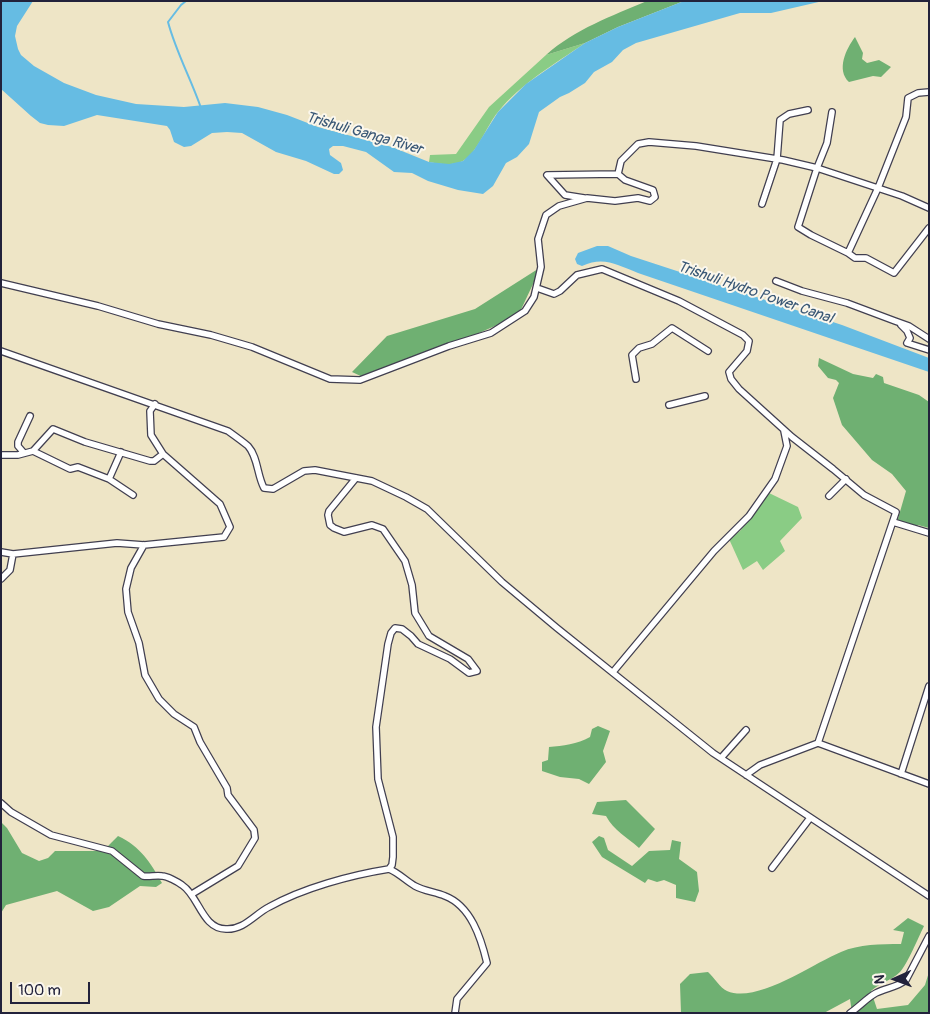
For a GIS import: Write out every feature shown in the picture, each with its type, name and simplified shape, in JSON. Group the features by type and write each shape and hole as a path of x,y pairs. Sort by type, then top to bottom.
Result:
{"street":[{"path":"848,253 878,188 906,117 908,98 918,93 929,92"},
{"path":"762,204 777,159 780,120 789,114 808,110"},
{"path":"832,112 826,143 798,227 855,258 866,258 894,273 929,228"},
{"path":"618,174 621,160 638,144 649,142 696,146 777,159 817,168 878,188 929,208"},
{"path":"618,174 625,180 653,190 654,197 650,201 638,198 615,201 587,198 565,195 547,176 618,174"},
{"path":"1,283 252,347 330,379 360,380 449,346 491,333 525,311 537,288 542,266 538,239 546,215 559,206 587,198"},
{"path":"537,288 554,294 560,291 577,275 602,269 678,301 743,335 749,341 748,352 729,372 741,390 783,429 864,495 896,512 818,743"},
{"path":"776,281 896,321 909,326 929,339"},
{"path":"896,321 908,331 910,338 907,343 929,350"},
{"path":"636,379 632,355 639,348 652,344 672,328 708,350"},
{"path":"1,351 228,431 249,447 264,488 273,489 304,471 315,470 372,481 390,488 427,509 502,582 721,758 929,896"},
{"path":"669,405 705,396"},
{"path":"1,552 14,554 117,543 144,545 224,537 230,527 220,504 163,454 151,434 150,411 155,404"},
{"path":"24,453 18,446 18,442 30,416"},
{"path":"1,455 33,451 53,429 84,442 154,462 163,454"},
{"path":"613,672 714,551 749,516 775,479 787,446 783,429"},
{"path":"33,451 70,469 78,467 109,479 132,495"},
{"path":"109,479 121,452"},
{"path":"356,478 329,511 328,520 330,525 344,532 372,525 383,530 405,561 412,585 415,612 430,636 468,659 477,671 470,673 450,659 418,644 402,629 395,628 391,633 376,727 378,779 393,837 393,857 392,865 389,869"},
{"path":"829,496 846,480"},
{"path":"893,522 929,533"},
{"path":"144,545 131,568 126,589 128,612 139,643 145,675 159,699 174,714 194,727 200,742 227,788 228,795 254,830 254,838 238,866 192,894"},
{"path":"1,579 10,570 14,554"},
{"path":"900,774 929,686"},
{"path":"721,758 746,730"},
{"path":"746,775 760,766 818,743 929,784"},
{"path":"1,803 11,812 51,836 112,851 143,876 162,876 183,885 192,894 200,909 213,926 226,930 244,925 269,907 305,892 368,872 389,869 396,872 416,887 458,902 476,927 486,963 457,1000 455,1013"},
{"path":"772,868 810,818"},
{"path":"850,1013 875,993 901,984 906,980 929,936"}],"green space":[{"path":"647,1 684,1 618,27 585,43 546,55 581,30"},
{"path":"855,37 863,53 862,59 867,63 879,60 891,67 881,77 873,76 849,82 845,77 843,72 844,60 848,47"},
{"path":"585,43 517,92 494,117 478,145 463,161 450,164 429,162 430,155 456,154 489,107 546,55"},
{"path":"541,267 518,316 449,346 365,378 352,372 387,336 475,309"},
{"path":"819,358 853,374 873,378 876,374 883,377 884,383 919,395 929,402 929,528 918,525 916,528 897,522 906,491 892,474 872,460 842,425 833,398 839,383 828,378 818,366"},
{"path":"769,493 798,507 802,518 780,541 785,551 763,570 757,561 743,570 729,539 740,531"},
{"path":"598,726 610,731 603,751 606,762 589,784 579,779 560,777 542,771 542,762 548,760 549,747 570,744 590,737 592,729"},
{"path":"626,800 655,829 639,848 617,830 606,816 592,814 597,802"},
{"path":"1,822 7,828 22,853 39,861 48,858 55,851 103,851 118,836 139,850 162,883 156,887 140,886 109,907 93,911 57,891 6,905 1,913"},
{"path":"599,836 604,838 608,850 632,866 649,851 670,850 672,840 681,842 679,859 697,872 699,891 695,902 676,898 676,885 664,880 657,882 648,879 645,883 602,857 592,842"},
{"path":"908,918 924,926 910,957 900,972 871,991 877,1009 908,1005 925,985 929,972 929,1011 927,1013 852,1013 850,999 824,1013 681,1013 680,984 690,974 708,972 727,991 739,994 769,988 848,949 870,945 901,944 904,932 893,930"}],"water":[{"path":"1,1 33,1 17,26 15,36 21,55 34,66 64,83 96,95 136,104 184,107 225,103 258,107 287,115 318,127 392,147 429,162 449,164 463,161 474,150 498,112 526,84 585,43 618,27 684,1 823,1 771,13 740,13 636,43 623,50 612,62 594,72 585,83 539,112 529,144 517,157 506,163 493,186 483,194 458,190 428,181 412,173 394,172 366,152 343,146 333,146 329,149 330,155 341,163 343,170 339,174 334,174 306,161 276,152 242,133 212,133 191,146 184,147 174,142 167,126 97,115 64,126 40,123 1,89"},
{"path":"597,246 608,246 631,256 842,325 929,358 929,372 617,265 604,262 590,263 582,266 577,264 575,259 578,253"}],"waterway":[{"path":"186,1 168,22 201,108"}],"water label":[{"name":"Trishuli Ganga River","path":"364,134"},
{"name":"Trishuli Hydro Power Canal","path":"755,293"}]}
